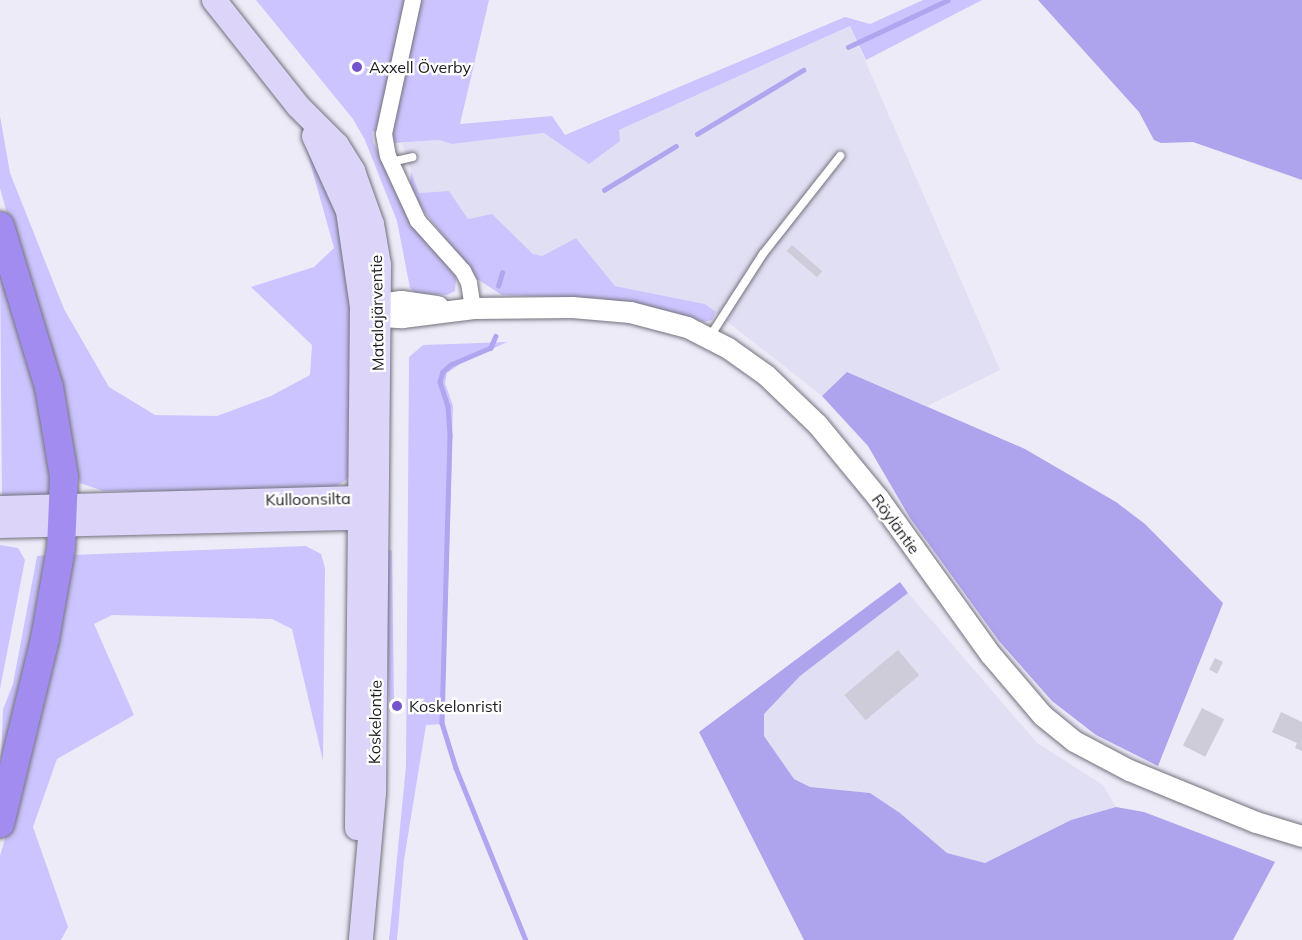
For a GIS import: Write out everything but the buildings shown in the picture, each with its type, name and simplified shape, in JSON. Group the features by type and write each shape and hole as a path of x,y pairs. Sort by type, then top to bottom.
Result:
{"highway":[{"path":"0,226 56,419 64,477 63,516 31,708 0,824"}],"main road":[{"name":"Matalajärventie","path":"214,0 298,106 334,174 348,211 374,308 364,508"},
{"name":"Kulloonsilta","path":"0,508 63,516"},
{"name":"Kulloonsilta","path":"0,526 63,516 364,508"},
{"name":"Koskelontie","path":"361,938 357,873 364,508"}],"street":[{"path":"413,0 386,111 384,134 391,162 418,221 463,271 470,283 473,308"},
{"name":"Röyläntie","path":"374,308 414,316 450,309 473,308 572,307 630,312 687,327 709,339 766,375 817,424 878,498 991,655 1042,715 1074,741 1128,770 1256,822 1302,837"}],"lane":[{"path":"709,339 763,254 840,156"},
{"path":"391,162 412,157"}],"shaded area":[{"path":"256,0 489,0 460,124 552,116 565,135 845,17 870,24 923,0 982,0 866,60 850,26 619,130 620,141 589,164 544,133 452,144 439,140 394,143 392,137 372,131 373,142 397,191 456,278 455,291 447,295 416,293 410,288 397,221 365,140 353,119"},
{"path":"1038,0 1302,0 1302,180 1193,142 1161,143 1154,140 1139,112"},
{"path":"850,26 1000,370 927,406 847,372 822,396 705,304 615,286 576,238 541,256 533,254 492,214 468,219 449,191 419,193 402,143 439,140 452,144 544,133 589,164 619,130"},
{"path":"0,116 10,173 64,309 109,387 155,415 217,416 271,396 310,375 312,345 251,287 314,267 334,248 298,119 335,189 350,245 352,471 346,480 337,486 306,492 103,491 80,483 0,188"},
{"path":"411,171 419,193 449,191 468,219 492,214 533,254 542,256 576,238 615,286 705,304 716,312 712,320 704,322 673,312 598,298 502,295 477,279 420,206 410,183"},
{"path":"0,262 49,418 50,495 2,500"},
{"path":"507,342 460,364 447,373 445,383 453,406 444,724 426,725 404,860 397,940 389,940 406,766 409,357 423,345"},
{"path":"847,372 1025,449 1116,502 1145,524 1223,603 1158,766 1096,735 1052,701 999,641 910,518 868,446 822,396"},
{"path":"0,545 18,548 25,560 0,689"},
{"path":"306,546 321,554 325,568 323,761 292,629 272,619 112,615 94,624 134,715 57,759 33,827 68,927 61,940 0,940 0,856 20,786 71,555"},
{"path":"384,548 392,551 394,701 389,702"},
{"path":"48,555 0,790 3,709 13,684 37,556"},
{"path":"900,582 908,593 800,676 764,714 764,736 794,779 810,787 870,793 900,813 947,853 985,863 1071,820 1116,807 1144,812 1275,862 1233,940 804,940 699,732"},
{"path":"908,593 1037,743 1103,785 1116,807 1071,820 985,863 947,853 900,813 870,793 810,787 794,779 764,736 764,714 800,676"}],"waterway":[{"path":"848,47 948,0"},
{"path":"697,134 803,70"},
{"path":"604,190 676,146"},
{"path":"498,286 502,273"},
{"path":"496,336 491,348 451,365 443,372 440,382 448,406 450,436 442,723 456,768 526,940"}],"place":[{"name":"Axxell Överby","path":"357,67"},
{"name":"Koskelonristi","path":"397,706"}]}
